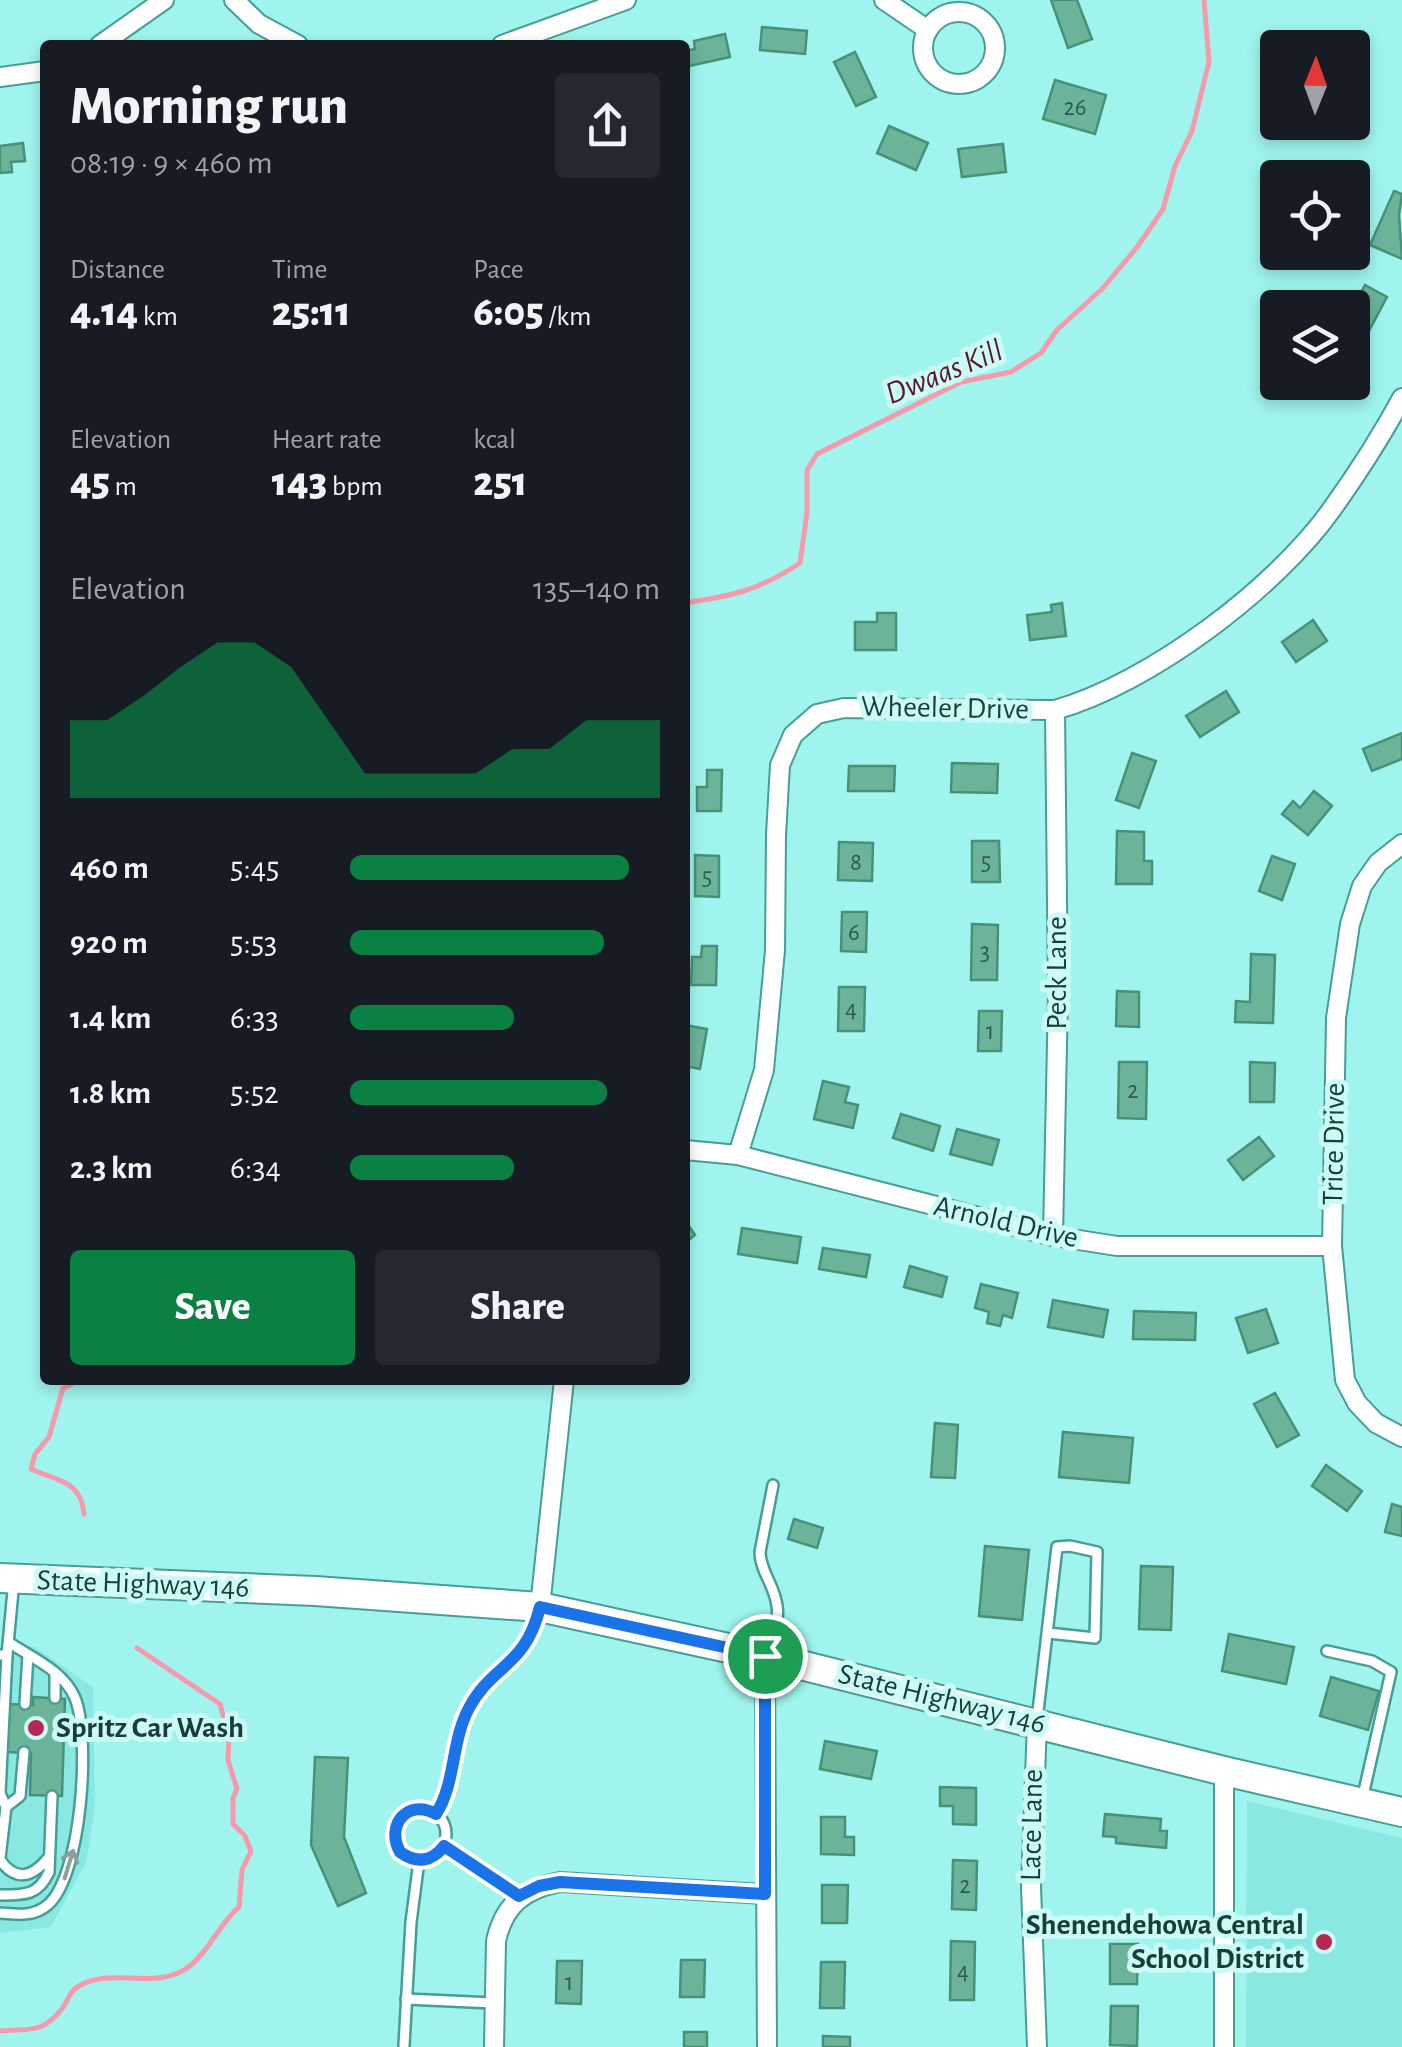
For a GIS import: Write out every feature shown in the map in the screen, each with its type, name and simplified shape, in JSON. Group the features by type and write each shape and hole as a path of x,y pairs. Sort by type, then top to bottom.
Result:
{"main road":[{"name":"State Highway 146","path":"7,1579 315,1591 540,1607 765,1656 1402,1812"}],"street":[{"path":"107,40 164,0"},
{"path":"234,0 259,24 289,40"},
{"path":"516,40 626,0"},
{"path":"884,0 928,30"},
{"path":"962,12 980,19 995,44 992,64 986,73 968,83 947,82 930,70 925,60 928,30 942,16 952,13 962,12"},
{"path":"0,78 40,72"},
{"name":"Wheeler Drive","path":"738,1156 764,1070 776,950 780,765 793,735 817,714 844,708 1055,710 1086,701 1136,677 1198,636 1258,587 1331,511 1399,410"},
{"name":"Peck Lane","path":"1053,1236 1058,995 1055,710"},
{"name":"Trice Drive","path":"1402,844 1378,864 1362,886 1350,924 1336,1018 1332,1246 1344,1380 1376,1424 1402,1437"},
{"name":"Arnold Drive","path":"690,1151 738,1156 1053,1236 1118,1246 1332,1246"},
{"path":"540,1607 563,1385"},
{"path":"765,1656 768,2047"},
{"name":"Lace Lane","path":"1037,1722 1031,1887 1037,2047"},
{"path":"1224,1771 1224,2047"},
{"path":"494,2047 500,1924 519,1896 539,1886 560,1882 765,1894"}],"lane":[{"path":"765,1656 778,1604 760,1561 773,1484"},
{"path":"1037,1722 1057,1547 1097,1552 1095,1638 1048,1634"},
{"path":"7,1579 10,1643 3,1655 0,1794 6,1807 0,1859 10,1874 18,1876 38,1868 49,1856"},
{"path":"436,1814 471,1704 521,1654 534,1631 540,1607"},
{"path":"0,1912 30,1914 44,1908 62,1886 74,1855 82,1763 76,1700 55,1674 10,1643"},
{"path":"1327,1651 1372,1661 1392,1672 1361,1802"},
{"path":"25,1704 28,1655"},
{"path":"55,1674 56,1698"},
{"path":"6,1807 20,1796 24,1752"},
{"path":"0,1895 25,1896 39,1890 49,1872 52,1796"},
{"path":"422,1808 436,1814 445,1826 444,1846 429,1860 418,1861 400,1852 394,1832 396,1822 412,1809 422,1808"},
{"path":"444,1846 519,1896"},
{"path":"404,2045 418,1861"},
{"path":"406,2000 495,2003"}],"shaded area":[{"path":"4,1642 35,1647 93,1687 95,1805 87,1860 51,1927 0,1933 0,1756"},
{"name":"Shenendehowa Central School District","path":"1247,1801 1402,1838 1402,2047 1246,2047"}],"building":[{"path":"1051,0 1077,0 1092,39 1068,48"},
{"path":"762,27 807,31 805,54 760,50"},
{"path":"725,34 730,57 690,66 694,41"},
{"path":"855,52 876,97 856,106 834,62"},
{"path":"1055,80 1106,95 1095,134 1043,119"},
{"path":"889,126 928,143 916,170 877,153"},
{"path":"23,143 25,161 11,162 12,172 0,173 0,146"},
{"path":"1003,144 1006,172 962,177 958,149"},
{"path":"1394,191 1402,194 1402,259 1370,245"},
{"path":"1365,285 1387,297 1370,329 1370,290 1362,290"},
{"path":"1062,603 1066,636 1030,640 1027,615 1052,612 1051,605"},
{"path":"877,613 896,613 896,650 855,650 855,622 877,622"},
{"path":"1313,620 1327,641 1296,662 1282,642"},
{"path":"1226,691 1239,712 1200,737 1186,716"},
{"path":"1402,733 1402,759 1372,771 1363,749"},
{"path":"1132,753 1156,761 1139,808 1116,800"},
{"path":"952,763 998,764 997,793 951,792"},
{"path":"849,766 895,766 894,791 848,791"},
{"path":"707,770 722,770 721,811 697,811 697,787 707,787"},
{"path":"1314,791 1332,806 1308,835 1282,814 1293,801 1300,808"},
{"path":"1117,831 1144,832 1144,861 1152,861 1152,884 1116,884"},
{"path":"972,841 999,841 1000,882 972,882"},
{"path":"839,842 873,843 872,881 838,880"},
{"path":"695,855 719,856 719,897 695,896"},
{"path":"1272,856 1295,864 1282,900 1259,891"},
{"path":"842,912 867,912 866,952 841,951"},
{"path":"972,924 998,925 997,980 971,980"},
{"path":"702,946 717,946 716,985 691,985 692,957 701,957"},
{"path":"1251,954 1275,955 1273,1023 1235,1022 1236,1001 1250,1002"},
{"path":"839,987 865,987 864,1031 838,1031"},
{"path":"1117,991 1139,992 1139,1027 1116,1026"},
{"path":"979,1011 1002,1011 1001,1051 978,1051"},
{"path":"690,1026 707,1029 700,1069 690,1067"},
{"path":"1119,1062 1147,1062 1146,1119 1118,1118"},
{"path":"1250,1062 1275,1063 1274,1102 1250,1102"},
{"path":"823,1081 849,1087 845,1102 858,1105 853,1128 814,1119"},
{"path":"901,1114 940,1126 933,1151 893,1138"},
{"path":"957,1129 999,1140 992,1165 950,1154"},
{"path":"1259,1137 1274,1156 1243,1180 1228,1160"},
{"path":"742,1228 801,1237 797,1263 738,1254"},
{"path":"823,1248 870,1255 866,1277 819,1269"},
{"path":"910,1266 947,1277 942,1297 904,1287"},
{"path":"981,1284 1018,1293 1012,1318 1003,1315 1000,1326 987,1323 989,1312 975,1308"},
{"path":"1053,1300 1108,1310 1103,1337 1048,1327"},
{"path":"1266,1309 1278,1343 1248,1353 1236,1318"},
{"path":"1134,1311 1196,1313 1195,1340 1133,1339"},
{"path":"1275,1393 1299,1435 1277,1447 1254,1404"},
{"path":"935,1423 958,1425 955,1478 931,1477"},
{"path":"1063,1432 1133,1438 1129,1483 1059,1477"},
{"path":"1326,1465 1362,1491 1347,1511 1312,1486"},
{"path":"1392,1504 1402,1507 1402,1536 1385,1532"},
{"path":"794,1519 823,1528 817,1548 788,1539"},
{"path":"985,1546 1029,1550 1022,1620 979,1616"},
{"path":"1141,1566 1173,1567 1171,1630 1139,1629"},
{"path":"1229,1634 1294,1647 1286,1684 1222,1671"},
{"path":"1331,1677 1379,1691 1368,1730 1320,1716"},
{"name":"Spritz Car Wash","path":"33,1697 65,1699 62,1796 30,1795 31,1753 7,1752 9,1704 33,1705"},
{"path":"825,1741 877,1751 871,1779 820,1769"},
{"path":"315,1757 348,1758 344,1837 366,1893 338,1906 311,1845"},
{"path":"940,1787 976,1788 976,1825 953,1824 953,1806 940,1806"},
{"path":"1105,1814 1161,1819 1160,1831 1167,1831 1166,1848 1116,1843 1116,1837 1103,1836"},
{"path":"821,1817 845,1817 845,1837 854,1837 854,1855 821,1854"},
{"path":"953,1860 977,1861 976,1910 952,1909"},
{"path":"822,1885 848,1885 847,1923 822,1923"},
{"path":"951,1941 975,1942 974,2000 950,2000"},
{"path":"1110,1944 1138,1944 1137,1984 1110,1984"},
{"path":"681,1960 705,1960 704,1997 680,1997"},
{"path":"557,1961 582,1961 581,2004 556,2003"},
{"path":"821,1962 845,1962 844,2008 820,2008"},
{"path":"1111,2006 1138,2006 1137,2046 1110,2045"},
{"path":"684,2032 707,2032 707,2047 684,2047"},
{"path":"823,2036 850,2037 850,2047 823,2047"}],"waterway":[{"name":"Dwaas Kill","path":"690,602 745,590 800,563 807,513 807,470 817,454 961,382 1011,372 1041,353 1057,330 1103,288 1163,209 1175,166 1192,131 1209,62 1204,0"},
{"name":"Dwaas Kill","path":"70,1385 63,1388 49,1437 35,1454 31,1469 73,1488 84,1514"},
{"name":"Dwaas Kill","path":"0,2031 33,2029 47,2023 76,1988 92,1980 177,1974 197,1960 239,1907 242,1870 251,1851 245,1836 233,1824 237,1789 228,1760 229,1738 220,1704 137,1648"}],"place":[{"name":"Spritz Car Wash","path":"36,1728"},
{"name":"Shenendehowa Central School District","path":"1324,1942"}],"route":[{"path":"540,1607 765,1656 765,1894 560,1882 539,1886 519,1896 444,1846 429,1860 418,1861 400,1852 395,1843 396,1822 403,1814 422,1808 436,1814 441,1807 465,1715 482,1690 521,1654 534,1631 540,1607"}]}
